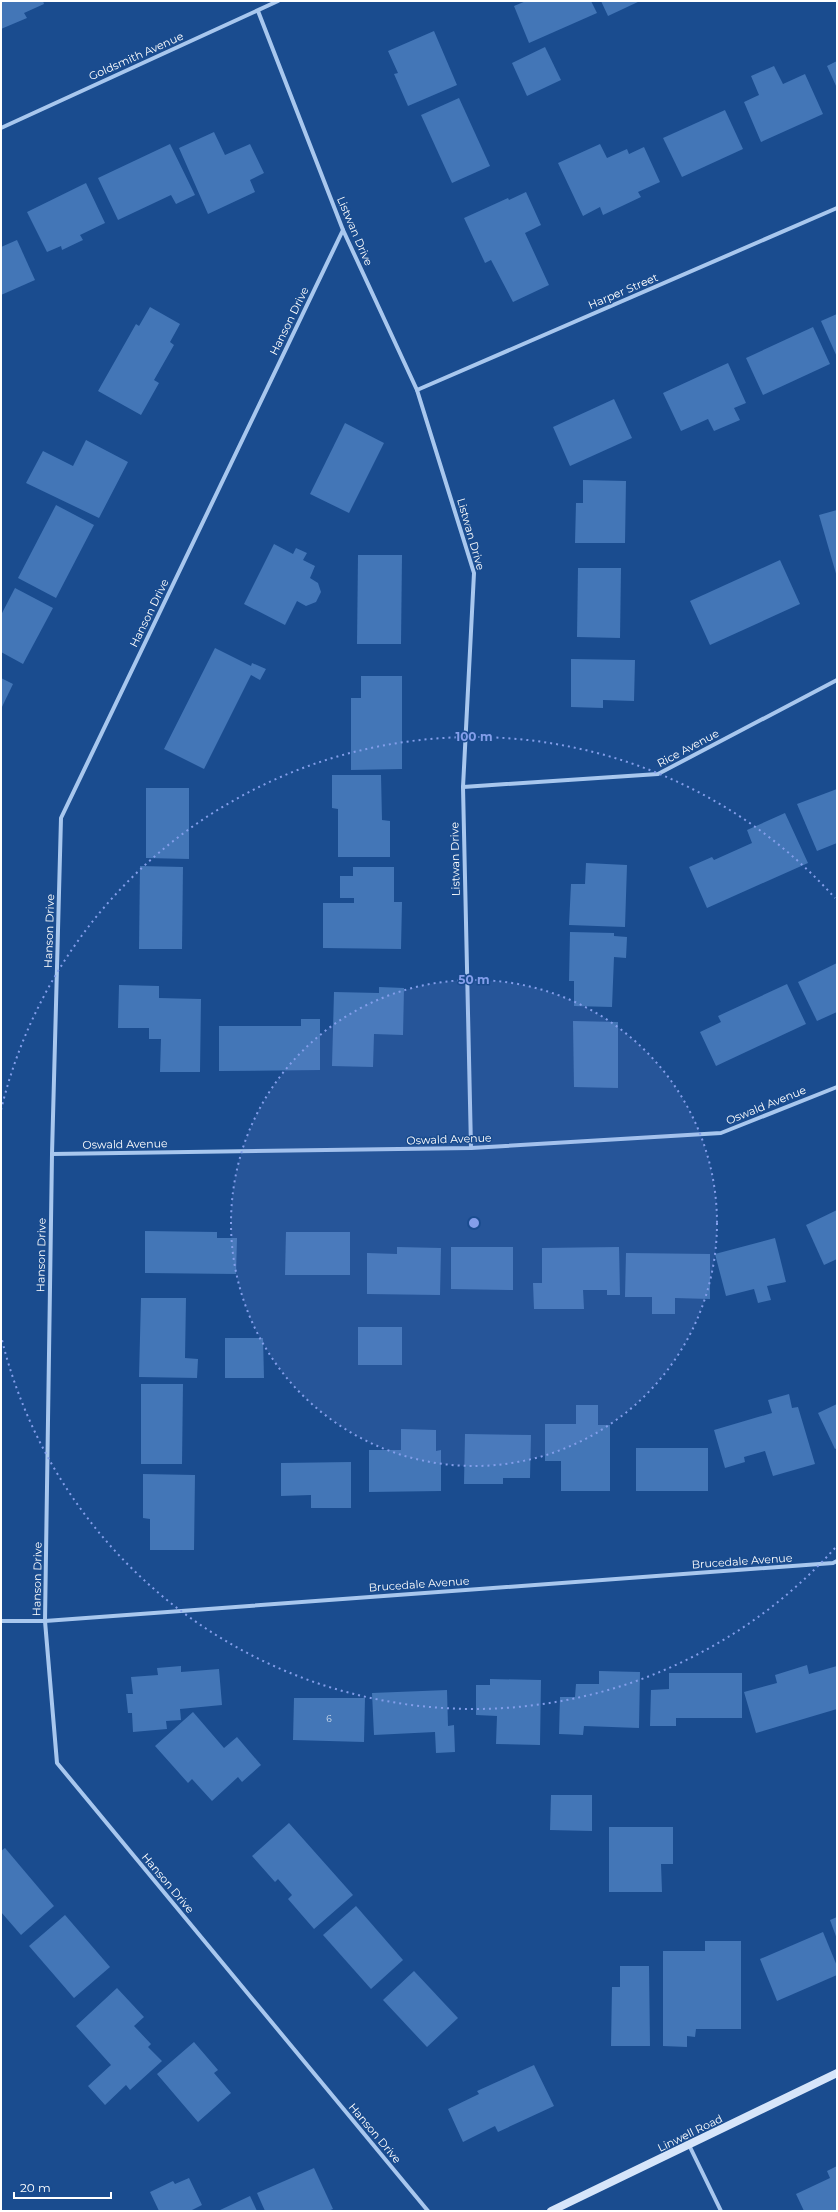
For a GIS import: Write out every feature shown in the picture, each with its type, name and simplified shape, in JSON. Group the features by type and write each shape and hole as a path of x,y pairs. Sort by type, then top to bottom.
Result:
{"main road":[{"name":"Linwell Road","path":"551,2211 837,2073"}],"street":[{"name":"Goldsmith Avenue","path":"1,128 278,1"},
{"name":"Listwan Drive","path":"258,10 343,230 417,390 474,573 462,787 471,1148"},
{"name":"Harper Street","path":"417,390 837,208"},
{"name":"Hanson Drive","path":"343,230 61,818 52,1154 45,1621 57,1763 428,2211"},
{"name":"Rice Avenue","path":"462,787 658,774 837,680"},
{"name":"Oswald Avenue","path":"52,1154 471,1148 721,1133 837,1086"},
{"name":"Brucedale Avenue","path":"1,1621 45,1621 825,1564 837,1561"},
{"path":"689,2145 721,2211"}],"building":[{"path":"1,1 43,1 44,4 24,13 27,18 1,29"},
{"path":"526,1 591,1 597,13 529,43 514,6"},
{"path":"601,1 640,1 608,16"},
{"path":"434,31 457,85 408,106 394,74 398,73 388,51"},
{"path":"545,47 561,80 527,96 512,63"},
{"path":"837,61 837,88 827,66"},
{"path":"774,66 783,84 805,74 823,114 761,142 744,102 759,95 751,76"},
{"path":"459,98 490,166 452,183 421,115"},
{"path":"725,110 743,149 682,177 663,138"},
{"path":"214,132 225,155 250,144 264,173 250,180 255,192 208,214 179,148"},
{"path":"170,144 195,195 176,204 171,195 118,220 98,178"},
{"path":"600,144 607,158 627,149 629,154 644,147 660,182 638,192 641,197 603,215 600,207 583,216 558,163"},
{"path":"86,183 105,223 80,235 83,240 62,250 61,246 47,252 27,212"},
{"path":"526,192 541,225 525,233 549,285 513,302 491,260 485,263 464,218 508,198 509,200"},
{"path":"17,240 35,280 1,295 1,247"},
{"path":"150,307 180,324 170,342 174,345 154,380 159,383 141,415 98,391 136,324 139,326"},
{"path":"837,314 837,357 821,321"},
{"path":"813,327 830,364 763,395 746,358"},
{"path":"728,363 746,403 734,408 740,420 714,431 708,419 681,431 663,393"},
{"path":"614,399 632,438 570,466 553,427"},
{"path":"345,423 384,443 349,513 310,494"},
{"path":"86,440 128,462 99,518 26,483 43,451 73,466"},
{"path":"583,480 626,481 625,543 575,543 576,503 583,503"},
{"path":"56,505 94,525 56,598 18,578"},
{"path":"837,510 837,577 819,515"},
{"path":"274,544 293,554 296,548 307,553 303,560 315,566 310,578 318,583 321,592 316,602 306,606 297,601 285,625 244,604"},
{"path":"358,555 402,555 401,644 357,644"},
{"path":"780,560 800,604 710,645 690,601"},
{"path":"578,568 621,568 620,638 577,637"},
{"path":"15,588 53,608 23,664 1,652 1,615"},
{"path":"215,648 251,666 252,663 266,669 260,680 251,675 204,769 164,749"},
{"path":"571,659 635,660 634,701 603,700 603,708 571,707"},
{"path":"361,676 402,676 402,769 351,770 351,698 361,698"},
{"path":"1,678 13,684 1,709"},
{"path":"332,775 381,775 382,820 390,821 390,857 338,857 338,809 332,808"},
{"path":"146,788 189,788 189,859 146,858"},
{"path":"837,789 837,843 817,851 797,804"},
{"path":"785,813 808,863 707,908 689,867 712,857 714,860 752,843 747,830"},
{"path":"586,863 627,865 625,927 569,925 571,884 585,884"},
{"path":"140,866 183,867 182,949 139,949"},
{"path":"353,867 394,867 394,902 402,902 401,949 323,948 323,903 354,903 354,898 340,898 340,876 353,876"},
{"path":"570,932 614,933 614,936 627,937 626,958 614,957 612,1007 574,1006 574,981 569,981"},
{"path":"837,963 837,1012 817,1021 798,982"},
{"path":"787,984 806,1024 716,1066 700,1032 721,1022 718,1016"},
{"path":"119,985 159,986 159,998 201,999 200,1072 160,1072 161,1039 149,1039 149,1028 118,1028"},
{"path":"379,987 404,988 403,1035 374,1034 373,1067 332,1066 334,992 379,993"},
{"path":"301,1019 320,1019 320,1070 219,1071 219,1026 301,1026"},
{"path":"573,1021 618,1022 618,1088 574,1087"},
{"path":"837,1210 837,1259 824,1265 806,1225"},
{"path":"145,1231 217,1232 217,1238 237,1238 236,1274 145,1273"},
{"path":"286,1232 350,1232 350,1275 285,1275"},
{"path":"775,1238 786,1282 767,1286 771,1300 758,1303 754,1289 726,1296 715,1254"},
{"path":"397,1247 441,1248 440,1295 367,1294 367,1253 397,1254"},
{"path":"451,1247 513,1247 513,1290 451,1289"},
{"path":"619,1247 620,1295 607,1295 607,1290 583,1290 584,1309 534,1309 533,1283 542,1283 542,1248"},
{"path":"626,1253 710,1254 710,1299 675,1298 675,1314 652,1314 652,1297 625,1297"},
{"path":"141,1298 186,1298 185,1358 198,1359 197,1378 139,1377"},
{"path":"358,1327 402,1327 402,1365 358,1365"},
{"path":"225,1338 263,1338 264,1378 225,1378"},
{"path":"141,1384 183,1384 182,1464 141,1464"},
{"path":"789,1394 792,1408 798,1407 815,1464 773,1476 765,1451 744,1457 745,1462 725,1468 714,1430 772,1413 768,1400"},
{"path":"837,1404 837,1448 835,1449 818,1413"},
{"path":"576,1405 598,1405 598,1425 610,1425 610,1491 561,1491 561,1461 545,1461 545,1424 576,1424"},
{"path":"401,1429 436,1430 436,1451 441,1450 441,1491 369,1492 369,1450 401,1450"},
{"path":"465,1434 531,1435 530,1478 503,1478 503,1484 464,1484"},
{"path":"636,1448 708,1448 708,1491 636,1491"},
{"path":"351,1462 351,1508 311,1508 311,1495 281,1496 281,1463"},
{"path":"143,1474 195,1475 194,1550 150,1550 150,1519 143,1518"},
{"path":"807,1665 809,1674 837,1666 837,1709 756,1733 744,1692 777,1683 775,1675"},
{"path":"181,1666 181,1672 219,1669 222,1705 180,1709 181,1720 166,1721 167,1729 133,1732 132,1713 128,1713 126,1694 133,1694 131,1677 158,1675 157,1668"},
{"path":"599,1671 640,1672 639,1728 584,1726 583,1735 559,1734 560,1697 575,1697 576,1684 599,1684"},
{"path":"669,1673 742,1673 742,1718 676,1718 676,1726 650,1726 651,1690 669,1689"},
{"path":"490,1679 541,1680 540,1745 496,1744 497,1716 476,1715 476,1685 490,1685"},
{"path":"447,1690 448,1726 454,1725 455,1752 436,1753 435,1732 374,1735 372,1693"},
{"path":"294,1698 365,1698 364,1742 293,1740"},
{"path":"193,1712 224,1748 237,1737 261,1765 242,1782 238,1777 212,1801 192,1779 188,1783 155,1746"},
{"path":"551,1795 592,1795 592,1831 550,1830"},
{"path":"289,1823 353,1895 314,1929 288,1899 292,1895 278,1879 275,1882 252,1856"},
{"path":"609,1827 673,1827 673,1864 661,1864 662,1892 609,1892"},
{"path":"5,1848 54,1906 21,1935 1,1912 1,1851"},
{"path":"356,1906 403,1960 371,1989 323,1935"},
{"path":"65,1915 110,1967 74,1998 29,1946"},
{"path":"837,1917 837,1939 830,1920"},
{"path":"823,1932 837,1966 837,1975 777,2001 760,1959"},
{"path":"705,1941 741,1941 741,2029 696,2029 695,2037 687,2036 687,2047 663,2046 663,1951 705,1951"},
{"path":"620,1966 649,1966 650,2046 611,2046 612,1987 620,1987"},
{"path":"414,1971 458,2018 427,2047 383,2000"},
{"path":"117,1988 144,2017 134,2026 151,2044 148,2047 162,2061 130,2090 126,2085 105,2105 88,2086 111,2065 76,2026"},
{"path":"194,2042 218,2070 214,2073 231,2093 198,2122 157,2074"},
{"path":"534,2065 554,2106 498,2132 495,2126 463,2142 448,2109 479,2094 477,2091"},
{"path":"837,2166 837,2211 804,2211 796,2194 830,2178 827,2171"},
{"path":"314,2168 333,2209 328,2211 265,2211 257,2193"},
{"path":"189,2178 202,2205 190,2211 159,2211 150,2192 173,2181 175,2184"},
{"path":"250,2196 257,2211 218,2211"}]}
